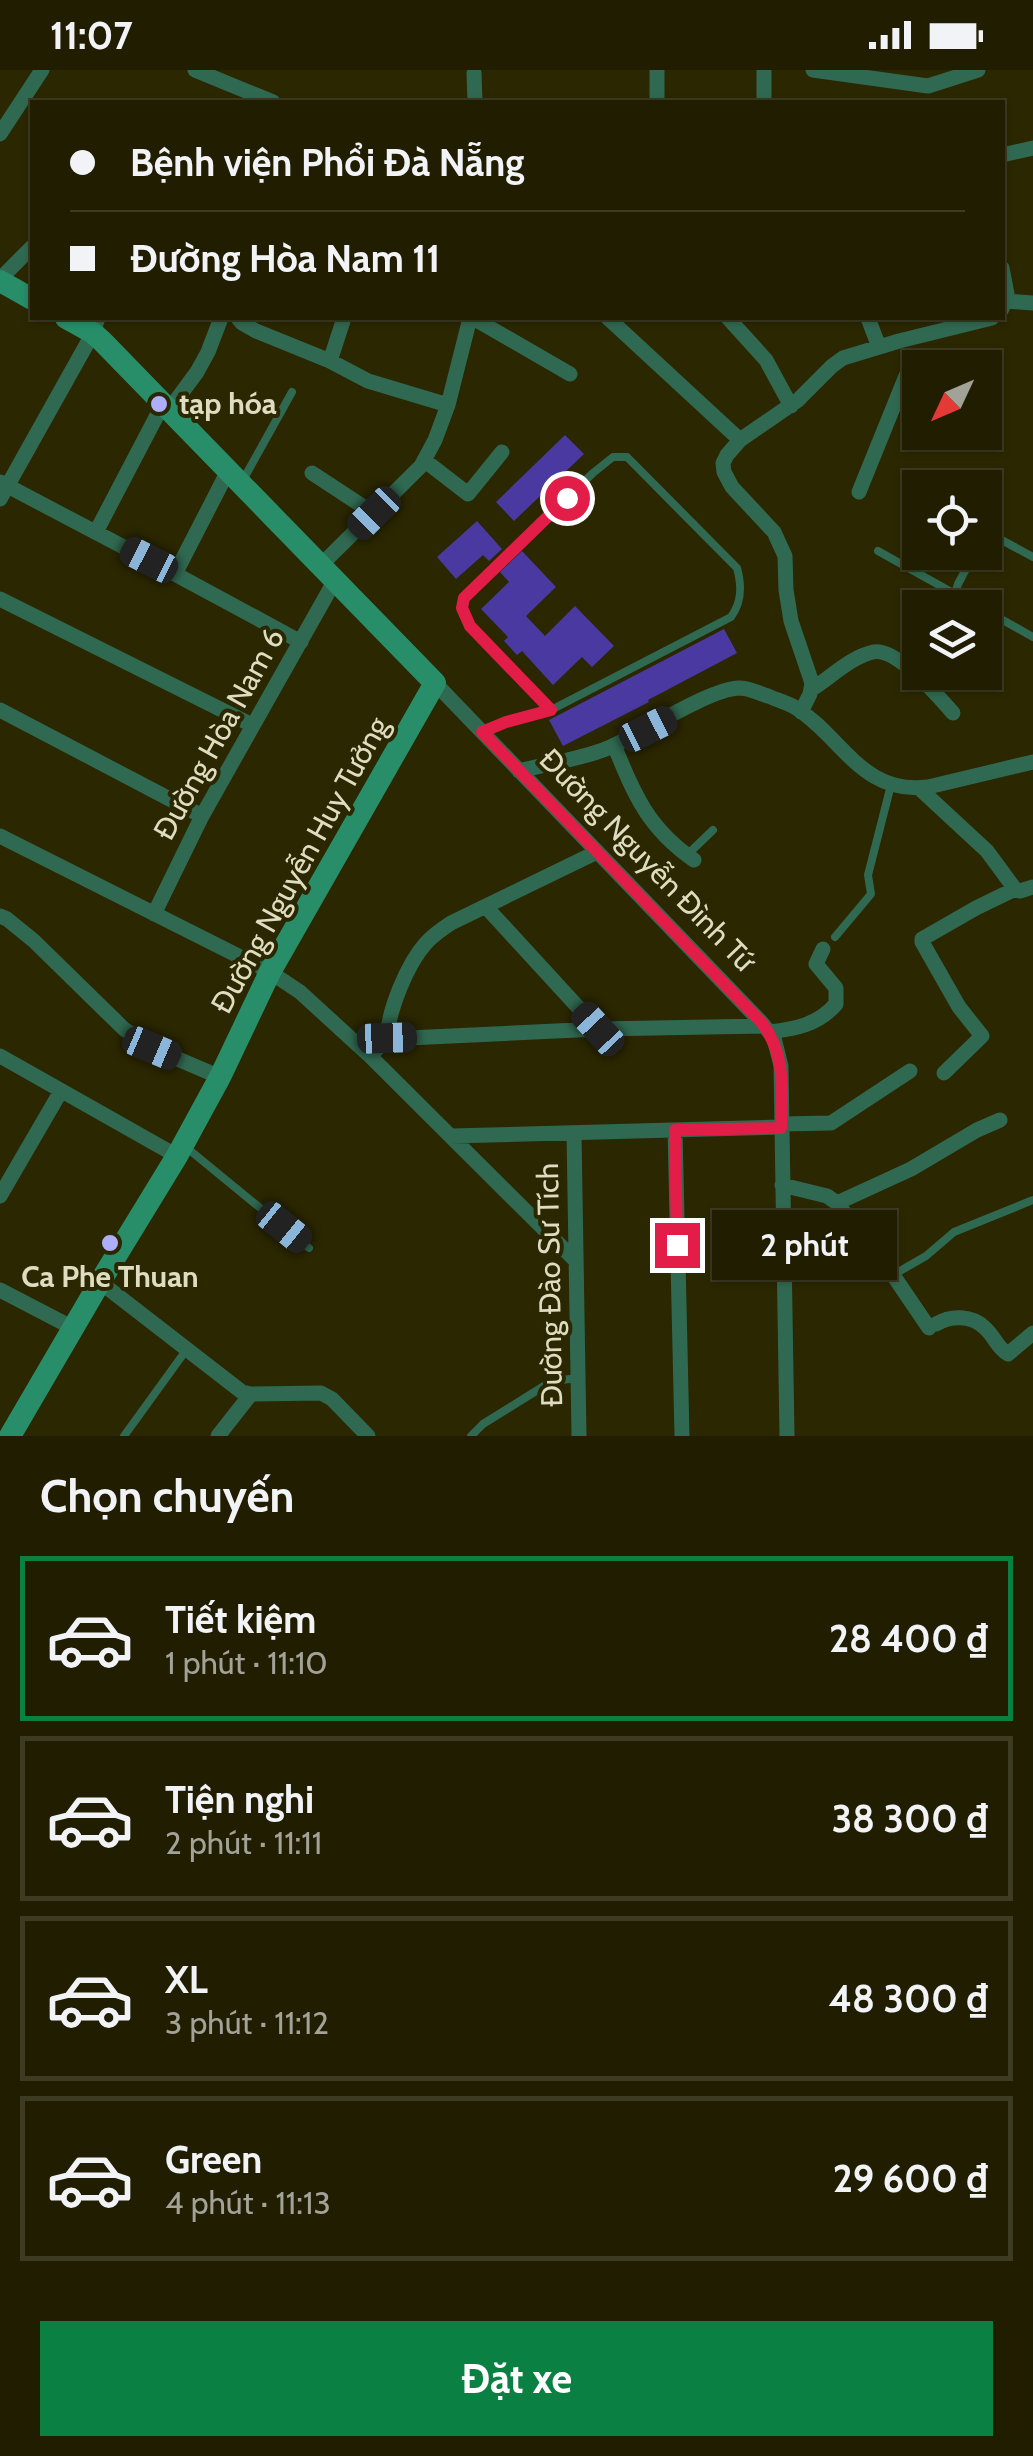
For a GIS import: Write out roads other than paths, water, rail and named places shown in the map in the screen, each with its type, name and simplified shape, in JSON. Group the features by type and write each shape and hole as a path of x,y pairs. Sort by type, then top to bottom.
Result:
{"street":[{"path":"0,134 42,70"},
{"path":"194,70 268,100"},
{"path":"657,70 657,100"},
{"path":"764,70 764,100"},
{"path":"814,70 928,86 978,70"},
{"path":"474,71 475,100"},
{"path":"1005,154 1033,148"},
{"path":"30,249 1,284 30,298"},
{"path":"1005,305 1033,304"},
{"path":"96,532 166,407 188,388 220,320"},
{"path":"240,320 368,381 448,404"},
{"path":"330,361 343,320"},
{"name":"Đường Hòa Nam 6","path":"154,914 202,816 300,642 327,574 374,513 424,460 435,440 471,320"},
{"path":"476,320 570,374"},
{"path":"610,320 740,440"},
{"path":"730,320 766,360 791,406"},
{"path":"869,320 879,347"},
{"path":"801,712 812,683 792,621 785,556 774,532 732,487 724,472 726,456 740,440 791,406 837,362 899,341 984,320"},
{"path":"96,325 2,489 96,532 300,642"},
{"name":"Đường Nguyễn Đình Tứ","path":"96,325 166,407 774,1038 782,1066 786,1436"},
{"path":"899,341 904,350"},
{"path":"859,492 902,397"},
{"path":"424,460 468,494 502,452"},
{"path":"312,474 374,513"},
{"path":"176,574 235,477"},
{"path":"0,599 252,725"},
{"path":"812,689 871,652 880,651 902,662"},
{"name":"Đường Nguyễn Huy Tưởng","path":"10,1436 180,1151 270,972 435,683"},
{"path":"519,771 614,746 723,690 746,689 789,704 856,765 891,785 919,788 1033,762"},
{"path":"936,690 953,714"},
{"path":"0,710 202,816"},
{"path":"614,746 654,825 691,858"},
{"path":"919,788 987,850 1015,889 1033,887"},
{"path":"0,836 270,972 300,992 370,1056 576,1261"},
{"path":"370,1056 387,1038 392,1011 421,949 442,929 597,852"},
{"path":"944,1073 982,1036 959,1007 922,939 1015,889"},
{"path":"486,907 598,1029"},
{"path":"0,916 34,941 124,1029 152,1048 220,1077"},
{"path":"387,1038 598,1029 794,1029 814,1022 836,1004 836,988 816,964 829,943"},
{"path":"0,1056 180,1151"},
{"path":"451,1136 831,1123 910,1071"},
{"path":"3,1185 61,1090"},
{"path":"837,1203 911,1169 1000,1120"},
{"path":"675,1130 682,1436"},
{"name":"Đường Đào Sư Tích","path":"574,1133 580,1436"},
{"path":"782,1186 827,1196 837,1203 933,1326 951,1317 978,1323 998,1348 1008,1354 1033,1333"},
{"path":"783,1254 828,1246 857,1229"},
{"path":"100,1282 242,1392 326,1395 368,1436"},
{"path":"0,1290 72,1328"},
{"path":"218,1436 251,1394"}],"lane":[{"path":"235,477 292,392"},
{"path":"482,732 551,710 731,617 739,606 741,583 737,568 627,457 612,458 593,472 464,598 462,608 470,626 551,710"},
{"path":"1002,540 1033,557"},
{"path":"878,551 948,590"},
{"path":"1002,620 1033,637"},
{"path":"829,943 871,894 868,875 891,785"},
{"path":"691,858 713,830"},
{"path":"180,1151 309,1248"},
{"path":"894,1275 926,1256 954,1232 1033,1200"},
{"path":"124,1436 187,1349"},
{"path":"471,1436 552,1382 579,1378"}],"place":[{"name":"tạp hóa","path":"159,404"},
{"name":"Ca Phe Thuan","path":"110,1243"}]}
